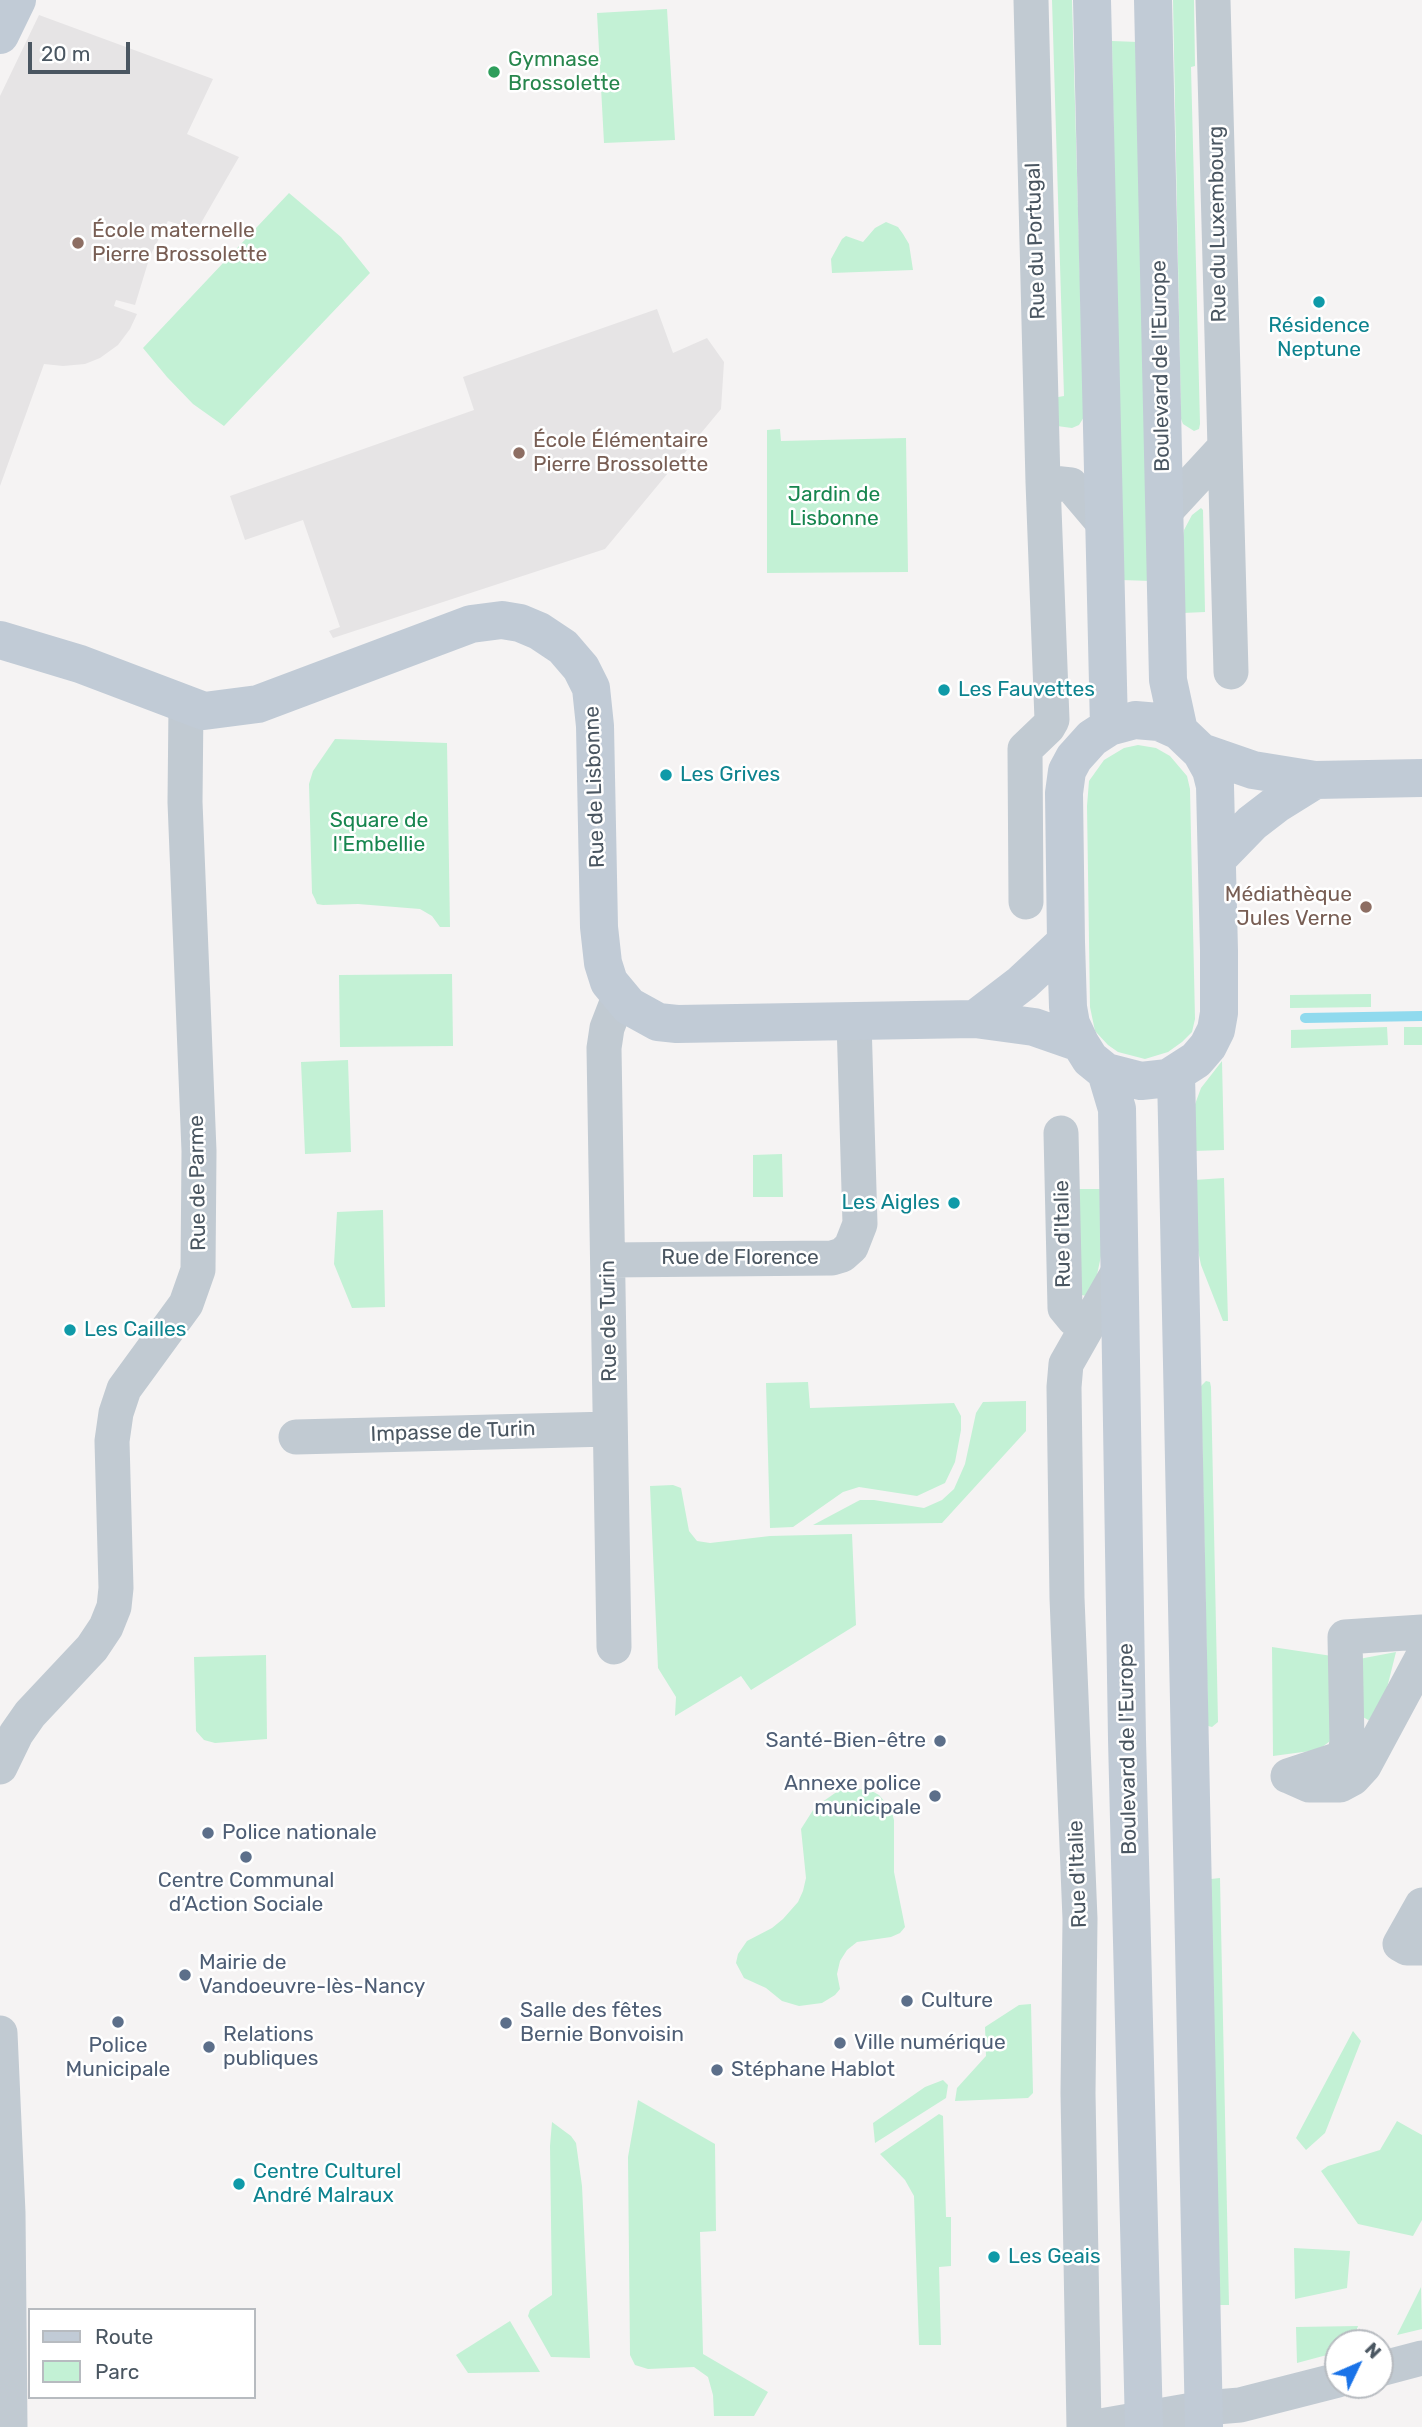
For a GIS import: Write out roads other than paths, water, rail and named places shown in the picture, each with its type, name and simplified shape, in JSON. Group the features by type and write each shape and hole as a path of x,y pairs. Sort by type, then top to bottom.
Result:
{"main road":[{"path":"0,35 17,0"},
{"path":"1092,0 1109,727"},
{"name":"Boulevard de l'Europe","path":"1153,0 1168,680 1190,741 1211,770 1215,786 1219,1013 1216,1030 1208,1046 1196,1059 1168,1078 1141,1081 1106,1072 1090,1059 1071,1024 1066,943 1064,793 1067,771 1074,758 1092,738 1109,727 1135,720 1159,722 1190,741"},
{"name":"Rue de Lisbonne","path":"0,640 80,664 204,711 247,707 447,632 489,621 520,624 552,639 573,658 591,688 595,726 599,927 603,963 608,982 619,997 641,1014 658,1022 677,1024 975,1019 1034,1027 1080,1043"},
{"path":"1190,741 1253,771 1315,780 1422,778"},
{"path":"1217,859 1252,822 1293,792 1315,780"},
{"path":"975,1019 1022,983 1066,943"},
{"name":"Boulevard de l'Europe","path":"1106,1072 1118,1109 1127,1739 1144,2423"},
{"path":"1177,1073 1204,2418"}],"street":[{"name":"Rue du Portugal","path":"1026,902 1024,750 1052,720 1031,0"},
{"name":"Rue du Luxembourg","path":"1213,0 1231,672"},
{"path":"1164,513 1224,448"},
{"path":"1043,482 1071,485 1104,524"},
{"name":"Rue de Parme","path":"0,1767 16,1734 30,1714 92,1648 106,1627 114,1607 116,1588 112,1441 116,1413 128,1382 186,1304 198,1270 199,1151 185,802 186,705"},
{"name":"Rue de Turin","path":"614,1647 604,1048 607,1028 619,997"},
{"name":"Rue de Florence","path":"608,1260 832,1258 842,1255 850,1247 860,1224 854,1021"},
{"name":"Rue d'Italie","path":"1061,1133 1065,1308 1074,1319 1086,1326"},
{"name":"Rue d'Italie","path":"1084,2427 1078,2093 1080,1919 1067,1598 1064,1387 1066,1364 1120,1269"},
{"name":"Impasse de Turin","path":"296,1437 610,1429"},
{"path":"1422,1632 1345,1637 1348,1742 1340,1759 1288,1776 1310,1785 1340,1785 1353,1778 1364,1766 1422,1658"},
{"path":"1422,1905 1400,1944 1407,1948 1422,1948"},
{"path":"0,2033 8,2214 10,2427"},
{"path":"1394,2365 1422,2358"},
{"path":"1095,2427 1204,2418 1240,2405 1324,2384"}],"waterway":[{"path":"1305,1018 1422,1016"}],"place":[{"name":"Gymnase Brossolette","path":"494,72"},
{"name":"École maternelle Pierre Brossolette","path":"78,243"},
{"name":"Résidence Neptune","path":"1319,302"},
{"name":"École Élémentaire Pierre Brossolette","path":"519,453"},
{"name":"Les Fauvettes","path":"944,690"},
{"name":"Les Grives","path":"666,775"},
{"name":"Médiathèque Jules Verne","path":"1366,907"},
{"name":"Les Aigles","path":"954,1203"},
{"name":"Les Cailles","path":"70,1330"},
{"name":"Santé-Bien-être","path":"940,1741"},
{"name":"Annexe police municipale","path":"935,1796"},
{"name":"Police nationale","path":"208,1833"},
{"name":"Centre Communal d’Action Sociale","path":"246,1857"},
{"name":"Mairie de Vandoeuvre-lès-Nancy","path":"185,1975"},
{"name":"Culture","path":"907,2001"},
{"name":"Police Municipale","path":"118,2022"},
{"name":"Salle des fêtes Bernie Bonvoisin","path":"506,2023"},
{"name":"Ville numérique","path":"840,2043"},
{"name":"Relations publiques","path":"209,2047"},
{"name":"Stéphane Hablot","path":"717,2070"},
{"name":"Centre Culturel André Malraux","path":"239,2184"},
{"name":"Les Geais","path":"994,2257"}],"park label":[{"name":"Jardin de Lisbonne","path":"834,507"},
{"name":"Square de l'Embellie","path":"379,833"}]}
